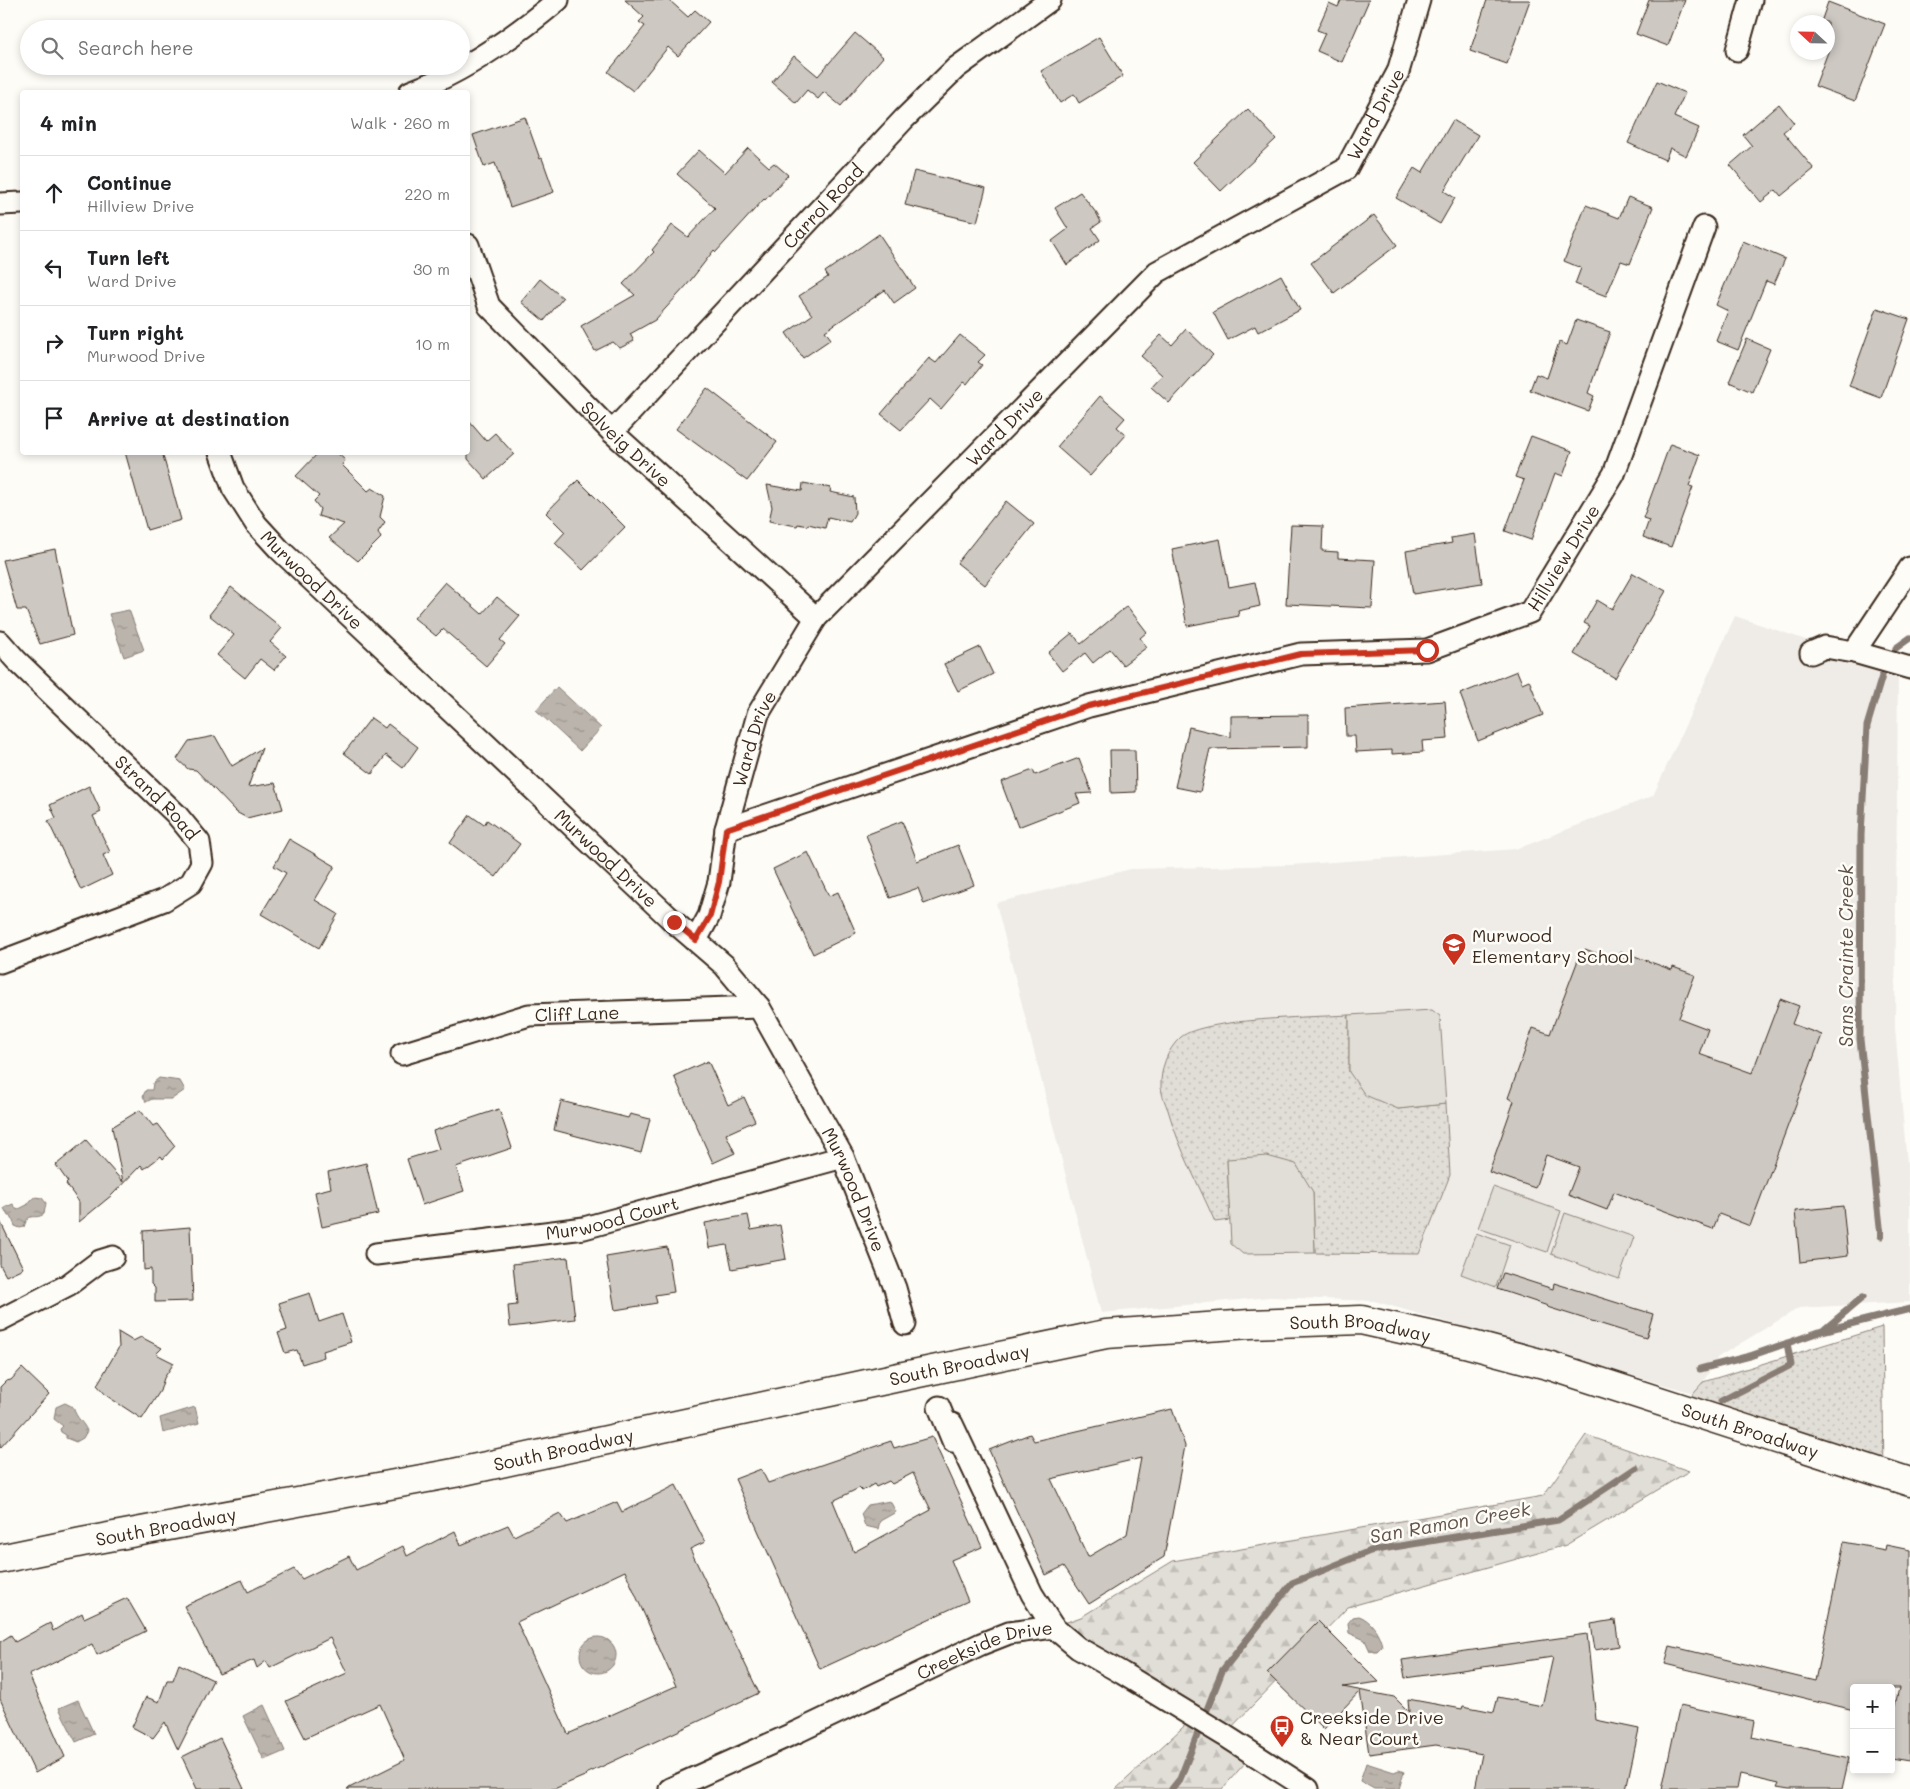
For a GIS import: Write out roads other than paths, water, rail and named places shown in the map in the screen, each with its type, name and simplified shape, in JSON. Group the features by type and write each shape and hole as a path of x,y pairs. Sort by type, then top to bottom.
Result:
{"main road":[{"name":"South Broadway","path":"0,1559 454,1473 1106,1334 1250,1324 1361,1320 1465,1343 1560,1369 1910,1482"}],"street":[{"path":"470,64 520,31 558,0"},
{"name":"Carrol Road","path":"612,432 910,112 956,68 1050,0"},
{"name":"Ward Drive","path":"696,940 710,916 719,882 726,829 758,714 816,618 1157,272 1346,169 1398,72 1419,0"},
{"path":"1737,50 1751,0"},
{"path":"416,90 447,75"},
{"path":"0,204 20,203"},
{"name":"Hillview Drive","path":"726,829 1089,706 1301,654 1427,650 1530,612 1614,474 1704,227"},
{"name":"Solveig Drive","path":"470,251 489,306 612,432 816,618"},
{"name":"Murwood Drive","path":"221,455 233,488 256,524 279,549 338,607 724,965 759,1007 844,1157 895,1288 905,1324"},
{"path":"1854,652 1910,568"},
{"name":"Strand Road","path":"0,642 16,660 176,814 199,842 202,862 191,883 164,900 0,962"},
{"path":"1811,653 1825,647 1854,652 1910,668"},
{"name":"Cliff Lane","path":"402,1054 529,1015 759,1007"},
{"name":"Murwood Court","path":"376,1254 584,1228 844,1157"},
{"path":"0,1320 68,1285 100,1261 113,1257"},
{"path":"939,1407 1024,1601"},
{"path":"952,1424 1032,1594 1052,1627"},
{"name":"Creekside Drive","path":"670,1789 799,1731 981,1644 1009,1633 1052,1627 1078,1648 1224,1736 1283,1783 1308,1789"}],"water":[{"path":"129,610 144,650 124,657 109,614"},
{"path":"557,687 601,728 580,751 536,710"},
{"path":"159,1078 180,1081 185,1090 172,1099 152,1099 146,1102 143,1096 146,1090 152,1090 153,1083"},
{"path":"36,1197 42,1198 46,1203 44,1214 30,1217 24,1227 15,1226 11,1216 8,1216 4,1208 13,1204 17,1210 27,1205"},
{"path":"65,1403 73,1407 87,1431 83,1438 76,1442 66,1438 66,1435 60,1429 63,1426 54,1419 56,1407"},
{"path":"195,1407 199,1423 163,1433 160,1418"},
{"path":"890,1501 896,1512 880,1521 878,1529 865,1526 861,1514 868,1505"},
{"path":"1359,1616 1371,1624 1377,1632 1382,1646 1377,1651 1370,1651 1365,1640 1349,1633 1348,1623 1353,1617"},
{"path":"598,1637 605,1638 611,1642 615,1648 615,1662 611,1668 605,1672 598,1673 591,1672 585,1668 581,1662 580,1655 581,1648 585,1642 591,1638"},
{"path":"78,1700 94,1734 76,1742 59,1708"},
{"path":"264,1705 285,1751 264,1760 243,1716"},
{"path":"1366,1763 1394,1772 1399,1770 1404,1772 1399,1789 1374,1789 1360,1781"}],"waterway":[{"name":"Sans Crainte Creek","path":"1896,648 1910,638"},
{"name":"Sans Crainte Creek","path":"1881,1236 1860,1039 1861,835 1867,726 1882,676"},
{"name":"Sans Crainte Creek","path":"1825,1329 1863,1297"},
{"name":"San Ramon Creek","path":"1700,1369 1750,1356 1822,1331 1910,1309"},
{"name":"San Ramon Creek","path":"1721,1401 1791,1365 1787,1343"},
{"name":"San Ramon Creek","path":"1172,1789 1180,1779 1222,1671 1292,1583 1370,1551 1558,1520 1636,1468"}],"place":[{"name":"Murwood Elementary School","path":"1454,966"},
{"name":"Creekside Drive & Near Court","path":"1282,1748"}]}
